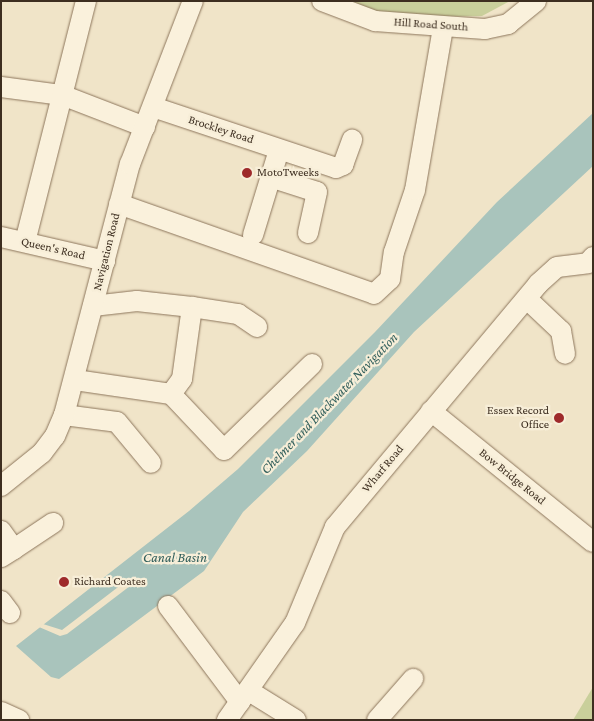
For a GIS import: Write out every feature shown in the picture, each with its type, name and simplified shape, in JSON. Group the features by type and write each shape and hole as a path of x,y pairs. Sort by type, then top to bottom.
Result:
{"street":[{"path":"26,242 86,1"},
{"name":"Navigation Road","path":"3,481 42,453 55,436 64,416 75,380 118,204 193,1"},
{"name":"Hill Road South","path":"322,1 375,21 443,28 485,29 508,24 536,1"},
{"path":"118,204 374,294 390,279 394,252 415,190 443,28"},
{"path":"1,87 62,95 145,127"},
{"name":"Brockley Road","path":"153,107 284,151 340,167 352,140"},
{"path":"253,235 270,177 284,151"},
{"path":"270,177 317,192 308,233"},
{"name":"Queen's Road","path":"1,237 105,261"},
{"name":"Wharf Road","path":"227,720 295,623 335,527 431,411 527,299 557,267 591,261"},
{"path":"527,299 561,331 566,354"},
{"path":"93,306 137,301 238,314 257,326"},
{"path":"170,394 182,379 192,308"},
{"path":"75,380 170,394 224,450 312,364"},
{"name":"Bow Bridge Road","path":"431,411 593,542"},
{"path":"64,416 117,422 150,463"},
{"path":"1,531 8,553 53,523"},
{"path":"168,606 245,696 296,720"},
{"path":"377,720 413,679"},
{"path":"1,712 19,720"}],"green space":[{"path":"342,1 510,1 482,16 428,17 377,12"},
{"path":"593,687 593,720 573,720"}],"water":[{"name":"Canal Basin","path":"593,113 593,166 414,332 307,451 243,512 204,571 59,679 51,677 16,646 189,511 238,469 375,332 497,202"}],"pier":[{"path":"126,581 130,586 67,634 60,636 39,627 43,624 62,630"}],"place":[{"name":"MotoTweeks","path":"247,173"},
{"name":"Essex Record Office","path":"559,418"},
{"name":"Richard Coates","path":"64,582"}],"water label":[{"name":"Chelmer and Blackwater Navigation","path":"329,403"}]}
